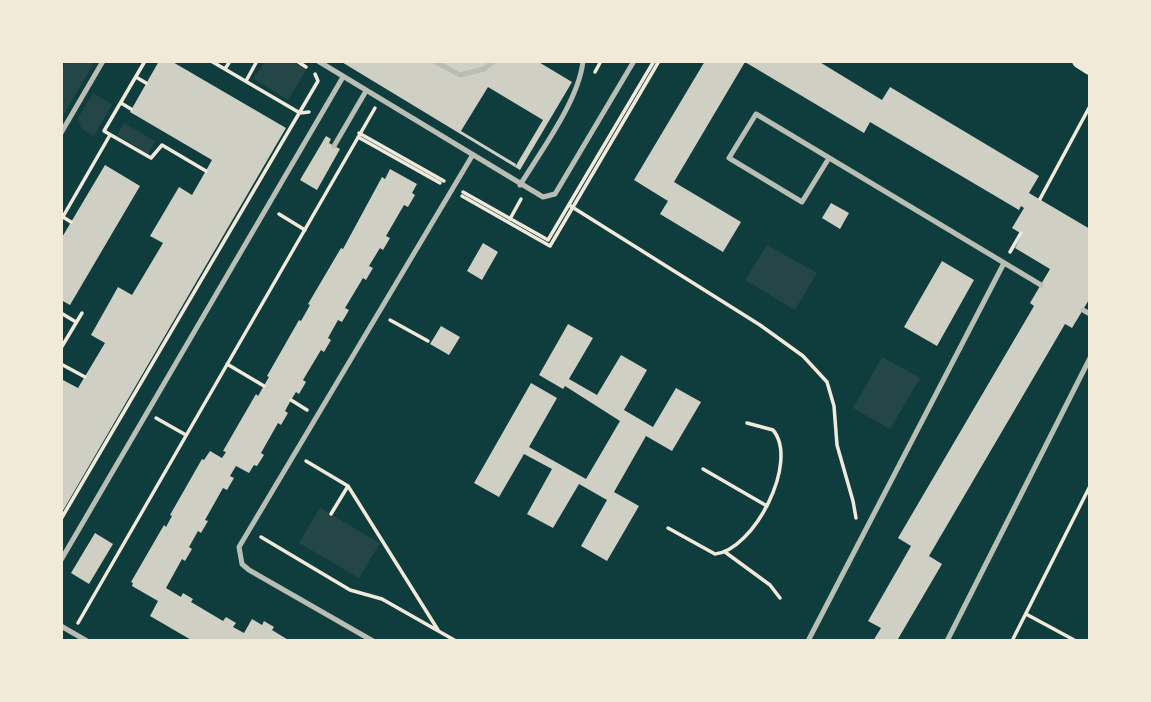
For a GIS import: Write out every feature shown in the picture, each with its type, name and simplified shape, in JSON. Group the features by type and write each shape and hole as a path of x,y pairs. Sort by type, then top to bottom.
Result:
{"main road":[{"path":"1079,61 1090,68"}],"lane":[{"path":"61,134 103,61"},
{"path":"318,61 543,197 555,194 634,61"},
{"path":"434,61 460,75 484,69 494,61"},
{"path":"520,185 569,103 581,78 583,61"},
{"path":"61,560 343,77"},
{"path":"334,146 366,91"},
{"path":"829,158 802,202 729,158 756,114 1041,285"},
{"path":"373,641 249,570 242,565 239,547 472,156"},
{"path":"808,641 1004,263"},
{"path":"1083,310 1090,314"},
{"path":"947,641 1090,358"},
{"path":"61,626 87,641"}],"path":[{"path":"145,61 104,131 151,158 162,145 206,171"},
{"path":"211,61 300,113"},
{"path":"225,69 230,61"},
{"path":"246,81 257,61"},
{"path":"61,520 318,81 313,71 297,61"},
{"path":"136,77 146,83"},
{"path":"72,633 380,100"},
{"path":"121,103 131,109"},
{"path":"1041,199 1090,106"},
{"path":"71,222 62,218 110,135"},
{"path":"569,205 760,325 803,356 827,383 834,406 837,445 853,502 859,542"},
{"path":"1004,263 1021,233"},
{"path":"61,313 76,322"},
{"path":"61,348 82,313"},
{"path":"61,364 85,377"},
{"path":"228,364 264,386"},
{"path":"214,374 220,378"},
{"path":"668,528 715,554 725,552 756,525 767,506 781,467 781,446 773,430 747,423"},
{"path":"300,458 348,486 439,631"},
{"path":"703,469 767,506"},
{"path":"331,514 348,486"},
{"path":"1012,641 1090,486"},
{"path":"255,533 350,590 382,599 456,641"},
{"path":"725,552 770,585 780,597"},
{"path":"1026,614 1076,641"}],"shaded area":[{"path":"67,61 95,61 61,119 61,71"},
{"path":"265,61 292,61 306,70 288,100 254,79"},
{"path":"93,93 112,104 94,136 81,128 78,118"},
{"path":"124,123 155,141 148,154 117,135"},
{"path":"767,245 817,273 795,310 745,280"},
{"path":"882,357 920,378 890,429 853,408"},
{"path":"320,508 380,543 359,578 299,543"}],"building":[{"path":"159,61 171,61 286,128 61,514 61,379 78,388 105,343 91,335 118,287 132,295 163,243 150,236 179,187 192,195 212,160 130,112"},
{"path":"340,61 537,61 572,82 520,170 515,167","holes":["488,87 543,120 515,167 516,164 461,131"]},
{"path":"705,61 818,61 882,100 890,87 1039,176 1029,193 1090,229 1090,298 1072,328 1065,324 929,556 942,564 898,639 901,641 873,641 881,628 868,621 911,546 898,538 1034,306 1030,303 1050,269 1015,248 1022,234 1012,228 1024,208 1021,206 1019,210 870,122 864,133 745,62 674,182 741,222 723,252 660,214 668,201 634,180"},
{"path":"326,136 331,139 329,143 340,149 317,190 300,180"},
{"path":"105,165 140,186 70,305 61,300 61,239"},
{"path":"390,169 417,184 412,193 415,195 408,207 404,205 386,236 390,238 369,266 373,268 366,280 363,278 345,308 349,310 342,322 338,320 328,338 331,340 324,352 321,350 303,380 306,382 299,394 296,392 291,400 285,411 288,413 281,425 278,423 261,453 264,455 249,473 236,466 230,476 234,478 227,490 223,488 205,520 208,521 201,533 198,531 189,547 192,549 185,561 182,559 166,588 181,597 183,593 193,599 191,602 223,621 226,617 236,623 233,627 244,633 252,619 262,625 264,621 274,627 272,630 290,641 193,641 150,616 158,601 132,586 131,582 164,525 166,527 202,459 204,460 210,451 222,458 226,452 223,451 269,377 267,376 310,305 308,304 341,248 343,249 382,177 385,179"},
{"path":"831,203 849,213 840,229 822,218"},
{"path":"483,243 498,252 482,280 467,271"},
{"path":"942,261 974,280 937,346 904,327"},
{"path":"568,324 593,338 569,379 597,395 621,355 647,370 624,410 653,427 676,388 701,402 672,451 646,436 614,492 639,506 607,561 581,546 607,500 579,484 553,528 527,514 552,469 524,454 499,497 474,483 531,383 557,398 529,447 586,479 620,421 565,386 563,389 539,375"},
{"path":"441,326 460,337 449,355 430,344"},
{"path":"95,533 113,544 89,584 71,573"}]}
